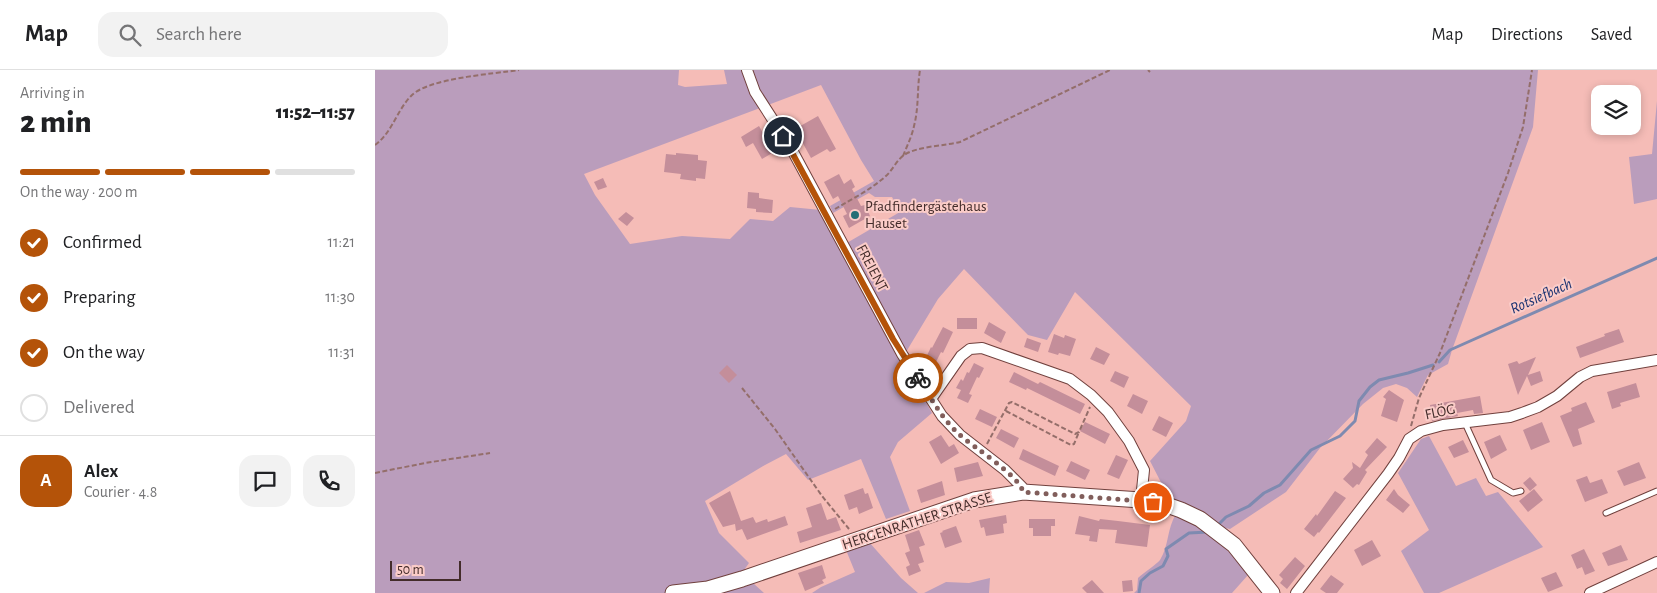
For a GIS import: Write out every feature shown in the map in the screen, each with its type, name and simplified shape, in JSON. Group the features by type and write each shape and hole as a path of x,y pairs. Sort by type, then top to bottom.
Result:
{"street":[{"name":"FREIENT","path":"747,70 755,92 791,148 902,354 942,416 960,435 1005,470 1022,487 1023,492"},
{"path":"931,399 961,356 970,349 982,348 1070,379 1095,398 1108,412 1129,441 1144,470 1141,500"},
{"name":"FLÖG","path":"1409,439 1429,429 1443,425 1510,417 1538,407 1557,396 1580,377 1591,371 1657,360"},
{"path":"1296,593 1388,474 1409,439"},
{"name":"HERGENRATHER STRASSE","path":"673,593 708,589 742,580 974,500 1023,492 1141,500 1164,504 1187,513 1207,524 1234,545 1271,593"},
{"path":"1589,593 1657,562"}],"lane":[{"path":"1465,422 1491,480 1513,493 1521,491"},
{"path":"1606,513 1657,491"}],"path":[{"path":"375,145 383,139 412,95 439,82 519,70"},
{"path":"826,214 868,190 886,176 903,156 917,112 917,86 921,70"},
{"path":"903,156 915,150 960,142 1110,70"},
{"path":"1409,439 1413,416 1419,398 1440,354 1520,136 1528,98 1531,70"},
{"path":"742,388 775,429 855,540"},
{"path":"1006,411 1071,445 1074,444 1095,398"},
{"path":"982,452 1009,403 1012,402 1075,434 1079,432"},
{"path":"375,473 490,453"}],"shaded area":[{"path":"375,70 679,70 678,85 685,87 727,84 724,70 1538,70 1533,127 1448,364 1428,375 1417,397 1407,388 1396,384 1383,388 1363,404 1320,448 1286,492 1230,529 1220,527 1168,496 1150,461 1186,421 1191,406 1075,292 1047,340 1028,335 964,269 938,299 906,352 845,244 900,212 892,197 875,197 869,193 833,213 830,206 874,181 821,85 584,174 595,195 630,244 682,236 730,239 750,219 773,221 790,207 821,210 932,413 898,442 890,457 910,511 886,519 861,459 808,480 786,454 705,501 719,533 749,563 742,573 764,593 375,593"},
{"path":"1657,101 1657,199 1634,204 1629,157 1652,154"},
{"path":"1429,436 1456,486 1476,478 1486,496 1498,492 1543,547 1439,593 1424,593 1401,551 1429,530 1398,473 1421,439"},
{"path":"1176,514 1208,532 1232,555 1248,575 1232,593 1134,593 1137,590 1138,578 1158,562 1163,555"},
{"path":"869,542 901,578 918,593 812,593 855,572 846,550"},
{"path":"990,578 989,593 924,593 946,582 969,583"}],"building":[{"path":"818,116 836,149 830,152 827,149 811,158 795,129"},
{"path":"759,126 774,152 762,159 753,143 746,147 741,137"},
{"path":"676,153 698,155 698,160 707,161 705,179 696,178 696,181 680,179 681,174 664,172 666,154 676,155"},
{"path":"839,174 844,184 851,179 855,187 852,189 861,206 865,205 870,216 849,228 843,216 847,214 838,196 833,199 824,182"},
{"path":"603,178 607,187 598,190 594,182"},
{"path":"748,192 759,193 759,198 773,200 772,213 756,212 756,209 747,208"},
{"path":"626,212 634,218 627,226 618,219"},
{"path":"957,318 977,318 977,329 957,329"},
{"path":"989,322 1006,332 1001,343 984,333"},
{"path":"943,327 953,332 933,368 923,364"},
{"path":"1619,329 1624,342 1580,358 1576,347"},
{"path":"1054,334 1064,338 1065,335 1076,339 1070,356 1048,352"},
{"path":"1027,338 1041,343 1038,352 1024,347"},
{"path":"1096,347 1110,354 1104,365 1090,359"},
{"path":"1536,357 1528,375 1540,371 1543,381 1531,386 1527,376 1518,395 1508,364 1517,361 1519,364"},
{"path":"974,363 984,368 979,378 977,377 969,394 972,395 968,403 957,398 961,390 956,388 961,379 963,381 967,372 969,373"},
{"path":"727,365 737,375 729,383 719,373"},
{"path":"1115,371 1129,377 1124,388 1110,381"},
{"path":"1014,372 1038,384 1040,382 1085,404 1080,414 1027,388 1026,390 1009,382"},
{"path":"1636,383 1640,397 1620,403 1621,406 1612,409 1607,392"},
{"path":"1389,390 1404,400 1397,422 1381,416 1386,399 1383,397"},
{"path":"1133,394 1148,401 1142,414 1127,406"},
{"path":"1480,396 1483,413 1474,414 1473,410 1457,413 1458,416 1432,421 1430,405"},
{"path":"1586,402 1595,422 1578,429 1582,444 1573,447 1560,416 1572,411 1571,408"},
{"path":"980,409 997,417 992,427 975,419"},
{"path":"1159,416 1173,423 1166,437 1152,430"},
{"path":"1085,422 1110,434 1105,444 1080,431"},
{"path":"1542,422 1550,442 1531,450 1523,430"},
{"path":"1001,429 1019,438 1014,448 996,438"},
{"path":"941,435 949,447 954,444 959,453 941,464 929,442"},
{"path":"1500,435 1507,450 1491,459 1484,442"},
{"path":"1377,438 1387,447 1365,470 1367,472 1359,485 1357,484 1353,488 1343,479 1353,468 1352,462 1360,468 1368,455 1365,452"},
{"path":"1463,440 1469,452 1454,458 1448,447"},
{"path":"1023,449 1059,466 1055,476 1019,459"},
{"path":"1116,455 1128,460 1119,479 1107,474"},
{"path":"1071,461 1090,470 1085,480 1066,471"},
{"path":"978,462 983,476 957,482 954,468"},
{"path":"1639,462 1646,478 1624,486 1617,471"},
{"path":"1587,476 1590,483 1602,479 1608,493 1585,502 1576,480"},
{"path":"1530,477 1537,485 1530,491 1523,483"},
{"path":"942,481 945,495 921,503 917,490"},
{"path":"863,488 865,494 868,493 873,508 859,514 857,507 849,510 844,495"},
{"path":"1394,489 1410,505 1403,513 1386,500"},
{"path":"1534,489 1543,500 1528,512 1519,501"},
{"path":"730,491 741,521 753,517 756,523 767,519 768,522 785,516 788,525 747,540 742,529 736,531 735,524 723,527 709,503"},
{"path":"1335,491 1346,498 1314,537 1304,529 1316,514 1317,516"},
{"path":"821,503 827,520 836,517 841,530 800,543 797,532 812,527 806,508"},
{"path":"1006,515 1007,523 1003,524 1004,533 986,536 984,527 981,528 979,520"},
{"path":"1079,516 1099,521 1100,519 1150,525 1147,547 1115,543 1117,530 1099,529 1097,542 1089,541 1090,536 1075,534"},
{"path":"1029,519 1055,519 1055,526 1051,526 1051,536 1033,536 1033,528 1029,528"},
{"path":"956,526 962,542 945,548 940,533"},
{"path":"919,530 925,545 919,547 924,562 918,564 921,571 909,576 906,567 910,565 905,553 910,551 905,535"},
{"path":"1372,540 1381,556 1362,566 1354,550"},
{"path":"1621,545 1628,560 1608,566 1602,553"},
{"path":"1584,549 1595,571 1585,575 1582,567 1577,569 1571,555"},
{"path":"1295,557 1305,566 1287,589 1280,583 1283,579 1279,575"},
{"path":"822,565 826,578 822,580 824,583 805,591 798,573"},
{"path":"1556,572 1563,586 1548,592 1541,578"},
{"path":"1331,575 1344,584 1337,593 1326,593 1320,589"},
{"path":"1092,580 1104,593 1087,593 1082,588"},
{"path":"1132,580 1133,591 1123,592 1122,581"}],"waterway":[{"name":"Rotsiefbach","path":"1439,362 1450,350 1657,258"},
{"name":"Rotsiefbach","path":"1219,524 1226,517 1249,506 1264,493 1280,485 1311,450 1340,436 1355,421 1359,401 1370,387 1379,380 1433,365"},
{"name":"Rotsiefbach","path":"1139,593 1141,581 1150,573 1163,566 1168,556 1166,549 1189,533 1208,532"}],"way so far":[{"path":"918,378 942,416 960,435 1005,470 1022,487 1023,492 1153,502"}],"place":[{"name":"Pfadfindergästehaus Hauset","path":"855,215"}],"route":[{"path":"783,136 893,339 918,378"}]}
